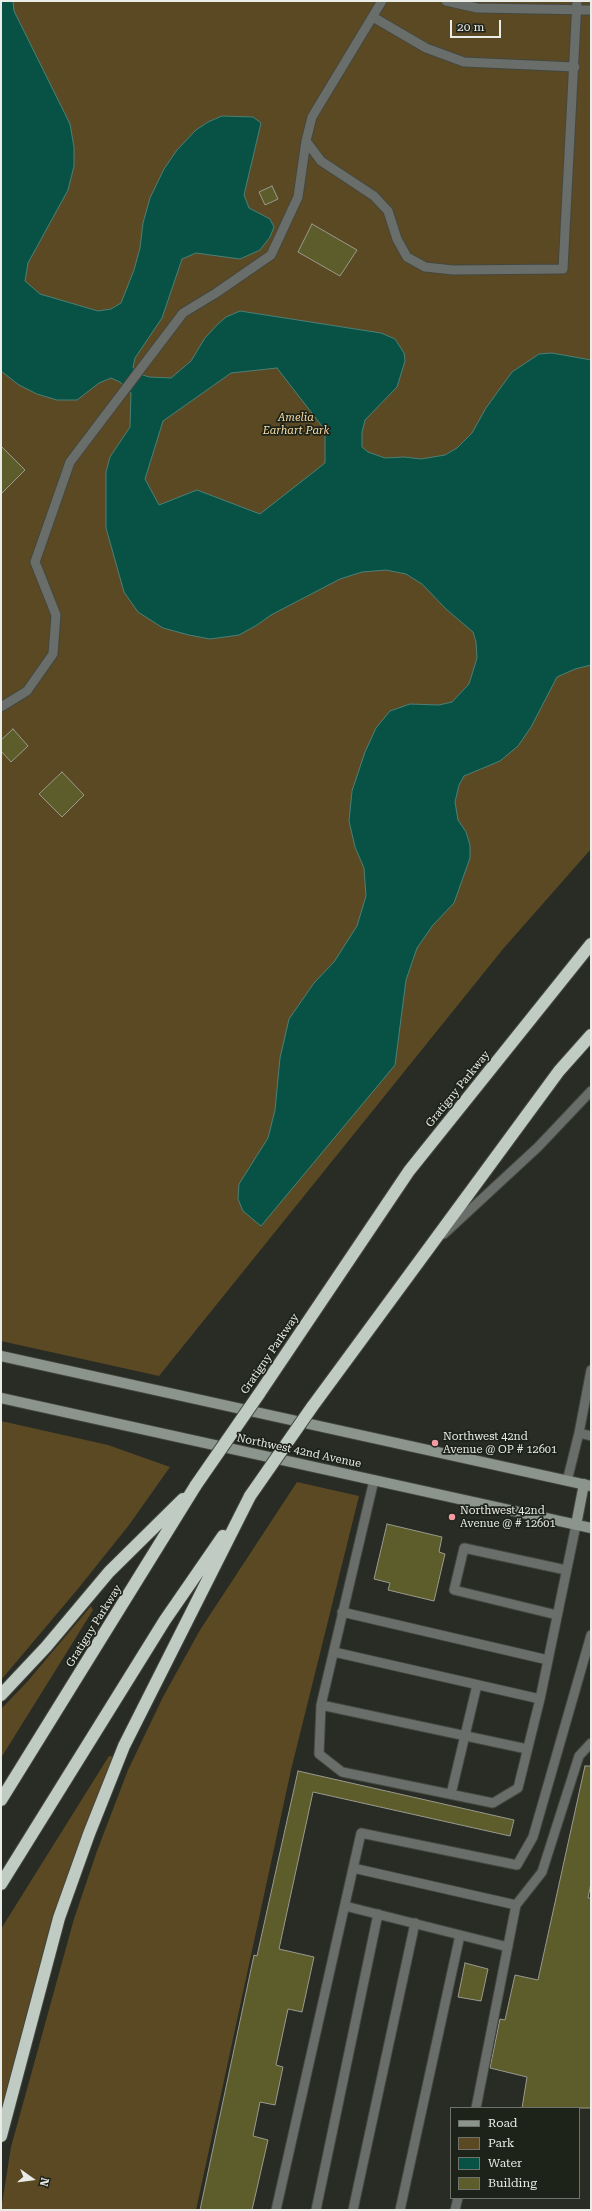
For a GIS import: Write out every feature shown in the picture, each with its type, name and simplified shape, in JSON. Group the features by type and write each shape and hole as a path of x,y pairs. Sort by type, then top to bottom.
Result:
{"highway":[{"name":"Gratigny Parkway","path":"1,1800 196,1485 409,1171 591,944"},
{"path":"1,1884 165,1620 250,1496 312,1407 559,1071 591,1035"},
{"path":"1,1695 46,1647 109,1572 196,1485"},
{"path":"1,2136 59,1918 89,1834 124,1746 250,1496"}],"main road":[{"path":"1,1356 587,1485 576,1525"},
{"name":"Northwest 42nd Avenue","path":"1,1398 591,1528"}],"lane":[{"path":"1,707 27,691 53,654 56,615 35,562 70,462 123,390 183,313 216,293 271,254 298,197 306,141 312,117 382,1"},
{"path":"446,1 477,8 577,5 591,10"},
{"path":"306,141 321,161 374,196 388,211 397,239 408,257 425,267 453,270 564,269 577,5"},
{"path":"373,17 426,48 464,62 575,67"},
{"path":"427,1250 538,1146 591,1091"},
{"path":"567,1481 580,1433 591,1370"},
{"path":"580,1433 591,1436"},
{"path":"374,1480 321,1705 319,1754 342,1772 492,1803 518,1788 540,1700 576,1525"},
{"path":"557,1615 454,1590 464,1548 566,1570"},
{"path":"342,1612 548,1660"},
{"path":"276,2210 361,1833 517,1866 533,1837 591,1635"},
{"path":"334,1652 540,1700"},
{"path":"451,1794 477,1685"},
{"path":"321,1705 527,1749"},
{"path":"476,2107 516,1905 542,1872 579,1756 591,1743"},
{"path":"353,1868 516,1905"},
{"path":"345,1906 508,1947"},
{"path":"316,2210 378,1914"},
{"path":"353,2210 415,1923"},
{"path":"400,2210 460,1935"},
{"path":"455,2210 458,2199"}],"green space":[{"name":"Amelia Earhart Park","path":"1,1 591,1 591,849 503,949 159,1376 1,1341"},
{"path":"1,1421 108,1445 170,1467 129,1525 77,1590 1,1680"},
{"path":"297,1482 359,1496 291,1770 196,2210 1,2210 11,2147 74,1919 97,1851 128,1770 163,1697 200,1630"},
{"path":"91,1606 93,1610 1,1758 1,1709 27,1682"},
{"path":"109,1756 114,1757 52,1918 1,2112 1,1929"}],"water":[{"path":"1,1 13,1 14,11 70,124 74,147 74,166 68,190 28,263 25,281 40,294 98,311 111,309 121,303 134,270 140,248 143,223 150,198 164,169 177,150 196,130 208,122 222,116 253,117 261,123 244,195 249,208 270,219 274,227 270,237 260,250 240,259 196,253 182,259 162,318 135,358 133,367 137,373 149,377 171,378 191,361 205,338 218,324 226,317 240,311 381,333 395,339 404,353 405,361 397,387 365,420 362,432 362,447 368,452 385,458 404,457 421,459 445,455 457,448 472,433 486,408 512,372 539,354 552,353 591,360 591,665 575,669 557,677 531,727 518,746 500,761 464,776 459,785 455,802 458,820 466,832 470,845 470,858 454,903 433,925 417,948 406,980 395,1065 261,1226 243,1211 238,1199 239,1184 268,1138 275,1110 280,1058 289,1019 314,983 334,962 357,926 366,896 364,868 355,847 349,821 352,791 365,752 376,728 390,711 410,704 439,705 452,702 469,684 477,658 476,642 473,632 446,609 422,584 406,574 386,570 362,572 340,579 271,615 239,635 210,639 163,628 138,612 124,592 106,528 106,472 110,457 130,427 131,393 120,382 111,378 99,383 77,400 57,400 37,394 19,385 1,371","holes":["277,368 325,430 325,463 260,514 197,490 159,505 145,479 163,421 231,373"]}],"building":[{"path":"272,186 278,199 265,205 259,192"},
{"path":"312,224 357,250 340,276 298,252"},
{"path":"1,446 25,470 1,494"},
{"path":"13,729 28,746 11,762 1,751 1,740"},
{"path":"62,772 84,795 62,817 39,794"},
{"path":"387,1524 442,1537 439,1552 445,1554 434,1601 388,1590 390,1583 374,1579"},
{"path":"585,1766 591,1766 591,1883 588,1898 591,1898 591,2108 522,2107 527,2077 490,2068 500,2019 505,2020 515,1975 538,1980"},
{"path":"298,1771 514,1820 510,1836 313,1792 279,1949 314,1957 302,2012 288,2009 276,2065 283,2067 275,2105 260,2102 253,2136 268,2140 252,2210 200,2210 254,1955 257,1956"},
{"path":"465,1963 488,1969 481,2001 458,1997"}],"place":[{"name":"Northwest 42nd Avenue @ OP # 12601","path":"435,1443"},
{"name":"Northwest 42nd Avenue @ # 12601","path":"452,1517"}]}
